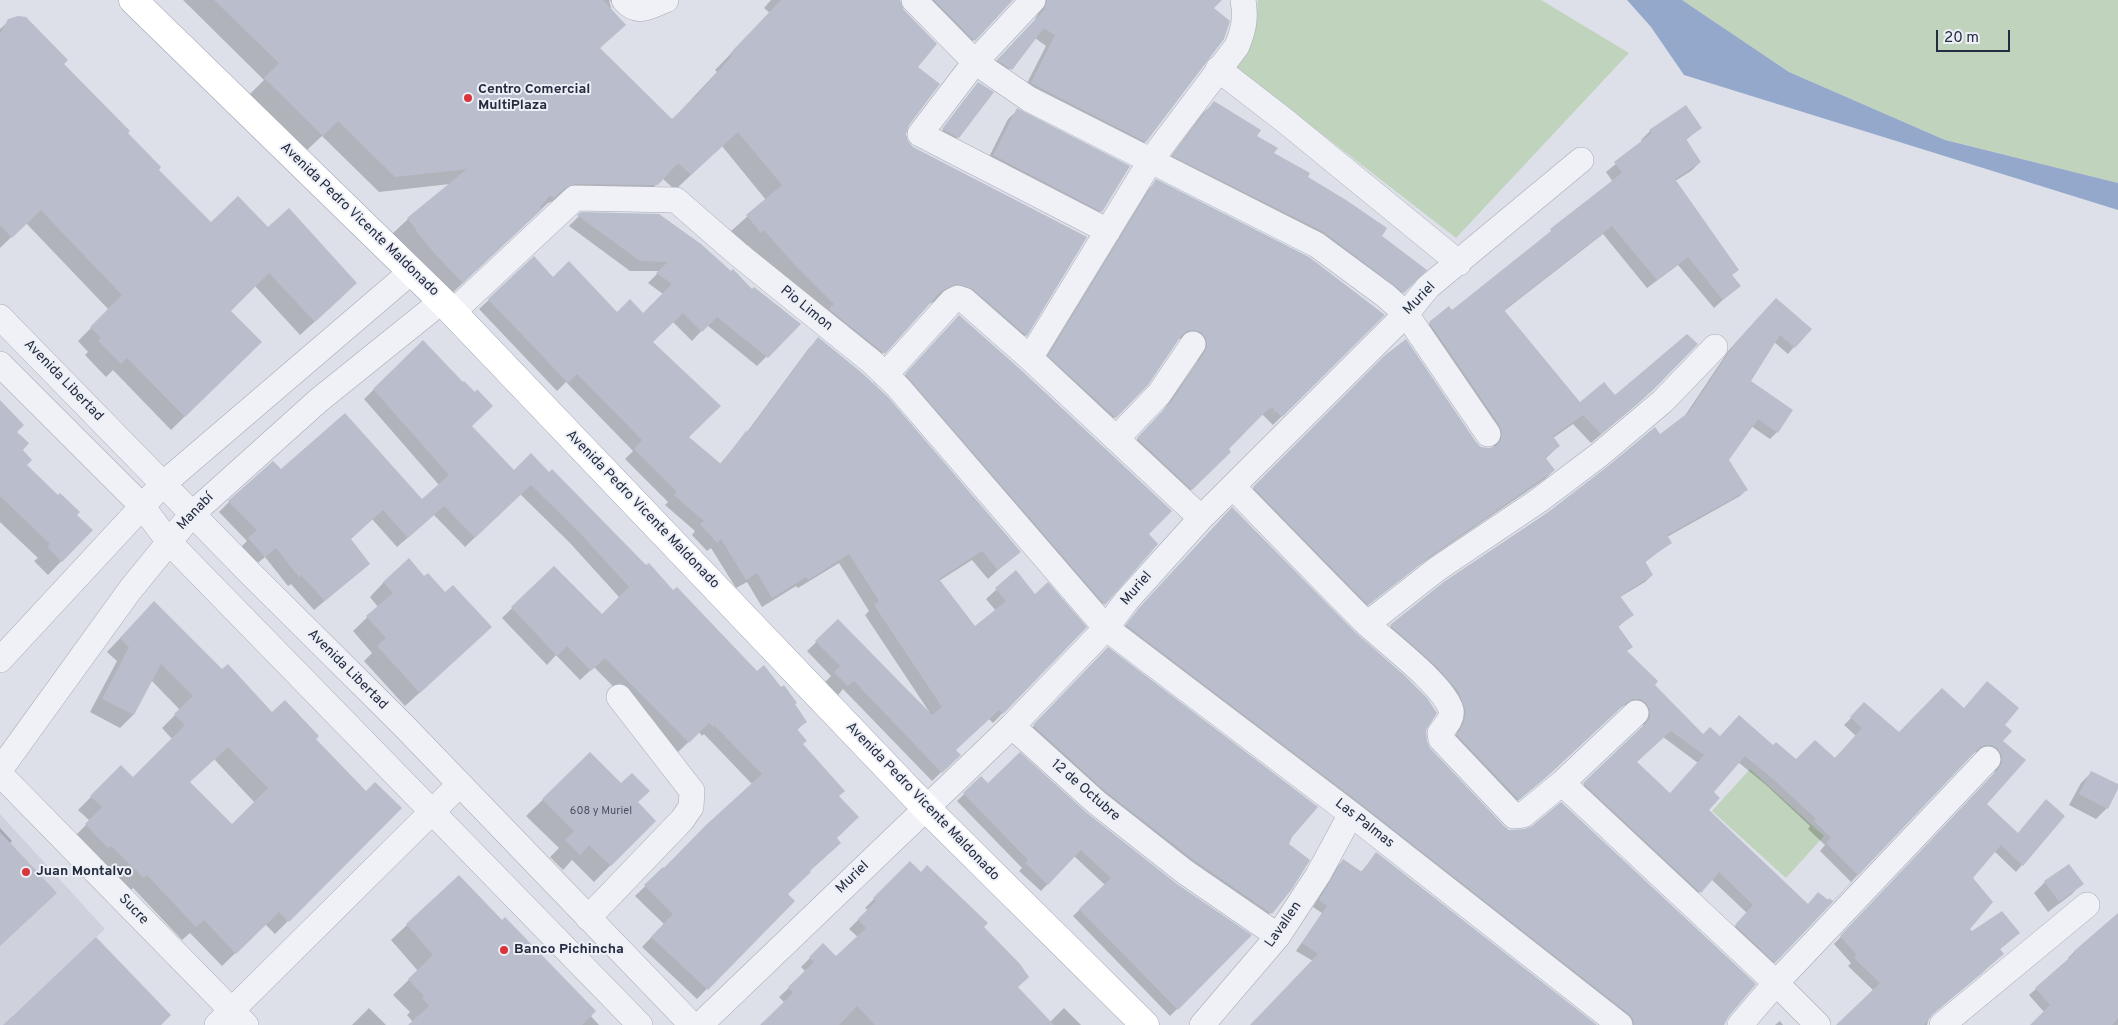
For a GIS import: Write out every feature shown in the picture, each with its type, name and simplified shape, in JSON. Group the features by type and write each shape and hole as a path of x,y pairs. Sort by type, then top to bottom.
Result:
{"main road":[{"name":"Avenida Pedro Vicente Maldonado","path":"133,0 447,306 926,808 1145,1025"}],"street":[{"path":"624,0 631,8 638,10 666,0"},
{"path":"914,0 975,62 1029,99 1317,245 1386,296 1406,314 1488,434"},
{"path":"1033,0 975,62 920,134 1108,231"},
{"path":"1030,358 1150,160 1237,46 1245,18 1242,0"},
{"path":"1218,69 1284,120 1459,263"},
{"name":"Muriel","path":"700,1025 1012,726 1106,628 1127,600 1201,518 1406,314 1428,287 1581,160"},
{"name":"Pio Limon","path":"447,306 576,198 669,198 682,203 738,254 872,362 885,375 1106,628"},
{"path":"0,660 163,484 412,271"},
{"path":"885,375 952,301 958,298 964,300 1030,358 1201,518"},
{"name":"Manabí","path":"0,770 130,590 192,514 319,400 447,306"},
{"name":"Avenida Libertad","path":"0,317 460,784 692,1025"},
{"path":"1116,438 1159,394 1193,344"},
{"path":"1367,624 1437,569 1600,455 1663,400 1715,347"},
{"path":"0,364 142,506 168,542 640,1025"},
{"path":"1233,487 1367,624 1429,679 1448,703 1451,716 1440,733 1441,739 1510,814 1518,817 1523,815 1562,782 1636,713"},
{"name":"Las Palmas","path":"1106,628 1351,814 1620,1025"},
{"path":"588,918 682,820 691,807 692,791 619,697"},
{"name":"12 de Octubre","path":"1012,726 1096,802 1185,872 1278,936"},
{"path":"1740,1025 1776,983 1988,759"},
{"name":"Sucre","path":"0,774 232,1020"},
{"path":"1562,782 1776,983 1818,1025"},
{"path":"232,1020 460,784"},
{"name":"Lavallen","path":"1202,1025 1278,936 1318,874 1351,814"},
{"path":"1942,1025 2087,904"}],"path":[{"path":"1193,344 1216,360 1292,427"},
{"path":"914,620 1012,726"}],"shaded area":[{"name":"Juan Montalvo","path":"0,814 105,929 12,1016 21,1025 0,1025"}],"green space":[{"path":"1258,0 1541,0 1629,53 1456,238 1233,65 1255,31"},
{"path":"1682,0 2118,0 2118,183 1945,140 1789,72"},
{"path":"1750,769 1824,836 1786,878 1712,811"}],"water":[{"path":"1627,0 1682,0 1789,72 1945,140 2118,183 2118,210 1684,75 1651,27"}],"building":[{"path":"214,0 603,0 626,25 600,48 672,119 699,93 732,56 730,54 735,48 781,0 900,0 904,10 937,44 918,67 940,84 909,125 906,134 908,141 913,147 1087,237 1027,336 973,289 957,284 941,291 885,354 829,309 834,304 793,263 764,230 761,233 746,215 782,185 738,132 691,175 678,163 658,185 575,184 565,188 554,198 550,195 540,207 542,209 463,283 436,255 407,218 467,169 395,177 338,121 323,136 264,78 279,63"},
{"path":"934,0 1013,0 975,41"},
{"path":"1047,0 1222,0 1214,8 1230,21 1224,39 1146,142 1031,83 1055,35 1044,28 1012,70 997,60 1044,10"},
{"path":"18,16 26,17 68,60 64,64 130,131 128,133 161,167 159,170 211,222 238,196 268,227 289,208 357,283 315,322 269,273 231,311 262,342 185,417 127,358 121,364 98,341 101,338 90,327 122,295 41,210 12,238 0,225 0,34 8,19"},
{"path":"978,82 994,92 959,138 942,129"},
{"path":"1214,101 1261,130 1257,136 1278,148 1274,153 1310,173 1308,177 1387,228 1382,236 1427,270 1404,293 1324,232 1172,156"},
{"path":"1686,105 1702,128 1686,139 1701,162 1675,179 1739,270 1732,275 1741,286 1723,300 1688,257 1657,280 1612,226 1504,310 1580,402 1604,382 1615,395 1687,334 1698,344 1653,390 1601,434 1583,415 1553,436 1560,446 1545,457 1555,470 1429,557 1368,605 1253,487 1384,356 1406,339 1476,442 1481,447 1489,448 1496,446 1501,440 1500,426 1429,322 1449,306 1452,310 1551,231 1550,229 1622,173 1614,162 1652,133 1649,130"},
{"path":"1017,108 1130,166 1102,212 993,155"},
{"path":"1156,179 1309,257 1385,315 1282,417 1271,406 1229,449 1231,452 1192,490 1137,438 1171,402 1205,352 1206,338 1201,332 1187,331 1181,336 1148,385 1116,418 1048,356"},
{"path":"581,212 659,214 701,244 731,271 733,269 752,289 754,287 801,324 768,358 717,317 702,332 683,313 653,342 721,406 689,437 721,464 746,431 748,432 818,337 888,397 1021,552 998,570 982,551 939,579 975,626 1006,601 995,588 1016,570 1035,594 1048,582 1087,627 1003,714 999,710 956,750 961,755 942,773 854,681 848,686 834,672 840,666 815,641 838,619 932,715 942,707 874,605 879,601 849,554 808,580 806,577 772,598 757,573 746,580 721,539 717,543 700,524 704,521 674,495 677,492 634,449 642,440 577,374 568,383 488,299 534,256 553,277 569,261 617,312 630,299 643,313 672,284 656,273 668,262 640,261 577,215"},
{"path":"1776,298 1812,329 1795,348 1780,335 1751,381 1793,410 1778,433 1758,419 1729,460 1748,490 1667,535 1672,543 1645,561 1653,575 1620,596 1634,615 1618,626 1633,647 1627,651 1658,681 1655,685 1703,734 1710,727 1720,736 1739,715 1773,745 1776,742 1796,759 1815,740 1835,758 1862,728 1850,717 1864,702 1899,732 1942,688 1964,708 1987,681 2019,708 2005,725 2012,731 2003,741 2026,760 1987,804 2018,833 2046,799 2065,816 2023,866 2001,845 1973,878 1993,902 1970,929 1972,931 2002,911 2020,933 2000,949 2004,954 1933,1014 1924,1025 1836,1025 1880,983 1854,958 1857,955 1840,936 1998,769 2002,763 2002,755 1997,748 1992,745 1984,745 1978,749 1775,963 1735,925 1753,905 1719,872 1701,893 1583,783 1650,718 1650,710 1646,703 1641,699 1633,699 1626,703 1519,800 1457,735 1463,724 1466,712 1458,691 1436,666 1390,625 1445,581 1547,513 1655,427 1660,434 1689,412 1736,342","holes":["1671,731 1704,755 1670,793 1637,762","1745,756 1816,819 1814,821 1831,838 1826,843 1858,875 1833,901 1829,898 1828,900 1818,892 1808,904 1709,810 1720,798 1714,792"]},
{"path":"959,315 1020,369 1172,511 1149,534 1158,544 1105,605 905,374"},
{"path":"423,340 463,382 475,392 477,389 493,406 472,426 514,470 531,453 549,472 552,469 646,565 649,563 673,590 677,587 757,671 764,665 781,687 784,685 797,703 795,704 807,722 797,729 807,741 803,744 845,791 839,796 859,817 837,838 841,843 788,894 795,901 708,990 651,937 673,914 644,885 762,774 714,725 713,727 709,723 689,743 605,658 591,671 567,646 557,656 511,607 554,566 602,614 629,587 580,533 531,485 475,538 444,506 408,538 383,510 351,539 370,564 325,601 301,575 299,577 276,548 265,557 248,538 257,530 228,501 273,461 281,469 345,413 422,499 449,475 373,389"},
{"path":"0,400 24,425 17,432 29,443 23,450 32,460 27,465 58,495 60,493 80,512 77,515 93,530 62,562 47,547 50,544 0,496"},
{"path":"1232,507 1356,633 1427,698 1437,713 1426,730 1430,748 1504,826 1509,830 1525,829 1532,826 1561,802 1756,984 1729,1016 1724,1025 1634,1025 1633,1019 1629,1014 1360,803 1126,625 1138,609"},
{"path":"409,558 424,576 428,573 445,592 453,585 492,627 420,693 377,646 386,638 366,616 393,593 383,582"},
{"path":"154,601 222,669 228,664 272,712 285,700 319,736 316,739 366,791 375,782 402,808 289,922 279,912 236,954 204,920 196,927 147,875 144,878 111,846 108,848 85,824 102,807 90,796 121,765 133,777 185,725 174,714 193,696 161,664 134,715 102,699 129,647 120,638","holes":["228,747 268,788 232,824 190,782"]},
{"path":"1108,647 1318,807 1292,837 1289,844 1310,860 1292,889 1272,914 1194,860 1105,791 1033,725"},
{"path":"590,752 621,783 632,773 650,791 638,802 656,821 611,866 589,845 580,855 565,840 574,831 542,799"},
{"path":"1020,752 1087,813 1177,884 1252,935 1178,1010 1079,909 1111,878 1081,850 1048,885 1025,863 1028,860 963,793 981,776 988,783"},
{"path":"2091,771 2118,784 2118,789 2108,809 2079,794"},
{"path":"0,832 57,893 0,946"},
{"path":"1376,852 1597,1025 1250,1025 1318,954 1302,943 1327,906 1319,900 1343,859 1362,872"},
{"path":"910,861 921,872 927,865 988,923 984,927 1020,964 1029,977 1018,987 1054,1025 875,1025 857,1006 839,1025 760,1025 793,993 788,987 814,962 809,957 823,943 836,956 866,928 858,919 876,901 873,898"},
{"path":"2069,864 2084,884 2059,902 2044,881"},
{"path":"459,875 502,920 505,917 596,1011 582,1025 408,1025 429,1006 422,998 424,996 408,979 433,955 406,924"},
{"path":"2118,913 2118,1018 2112,1025 2030,1025 2050,1005 2035,988"},
{"path":"96,937 171,1015 161,1025 3,1025"}],"place":[{"name":"Centro Comercial MultiPlaza","path":"468,98"},
{"name":"Juan Montalvo","path":"26,872"},
{"name":"Banco Pichincha","path":"504,950"}]}
